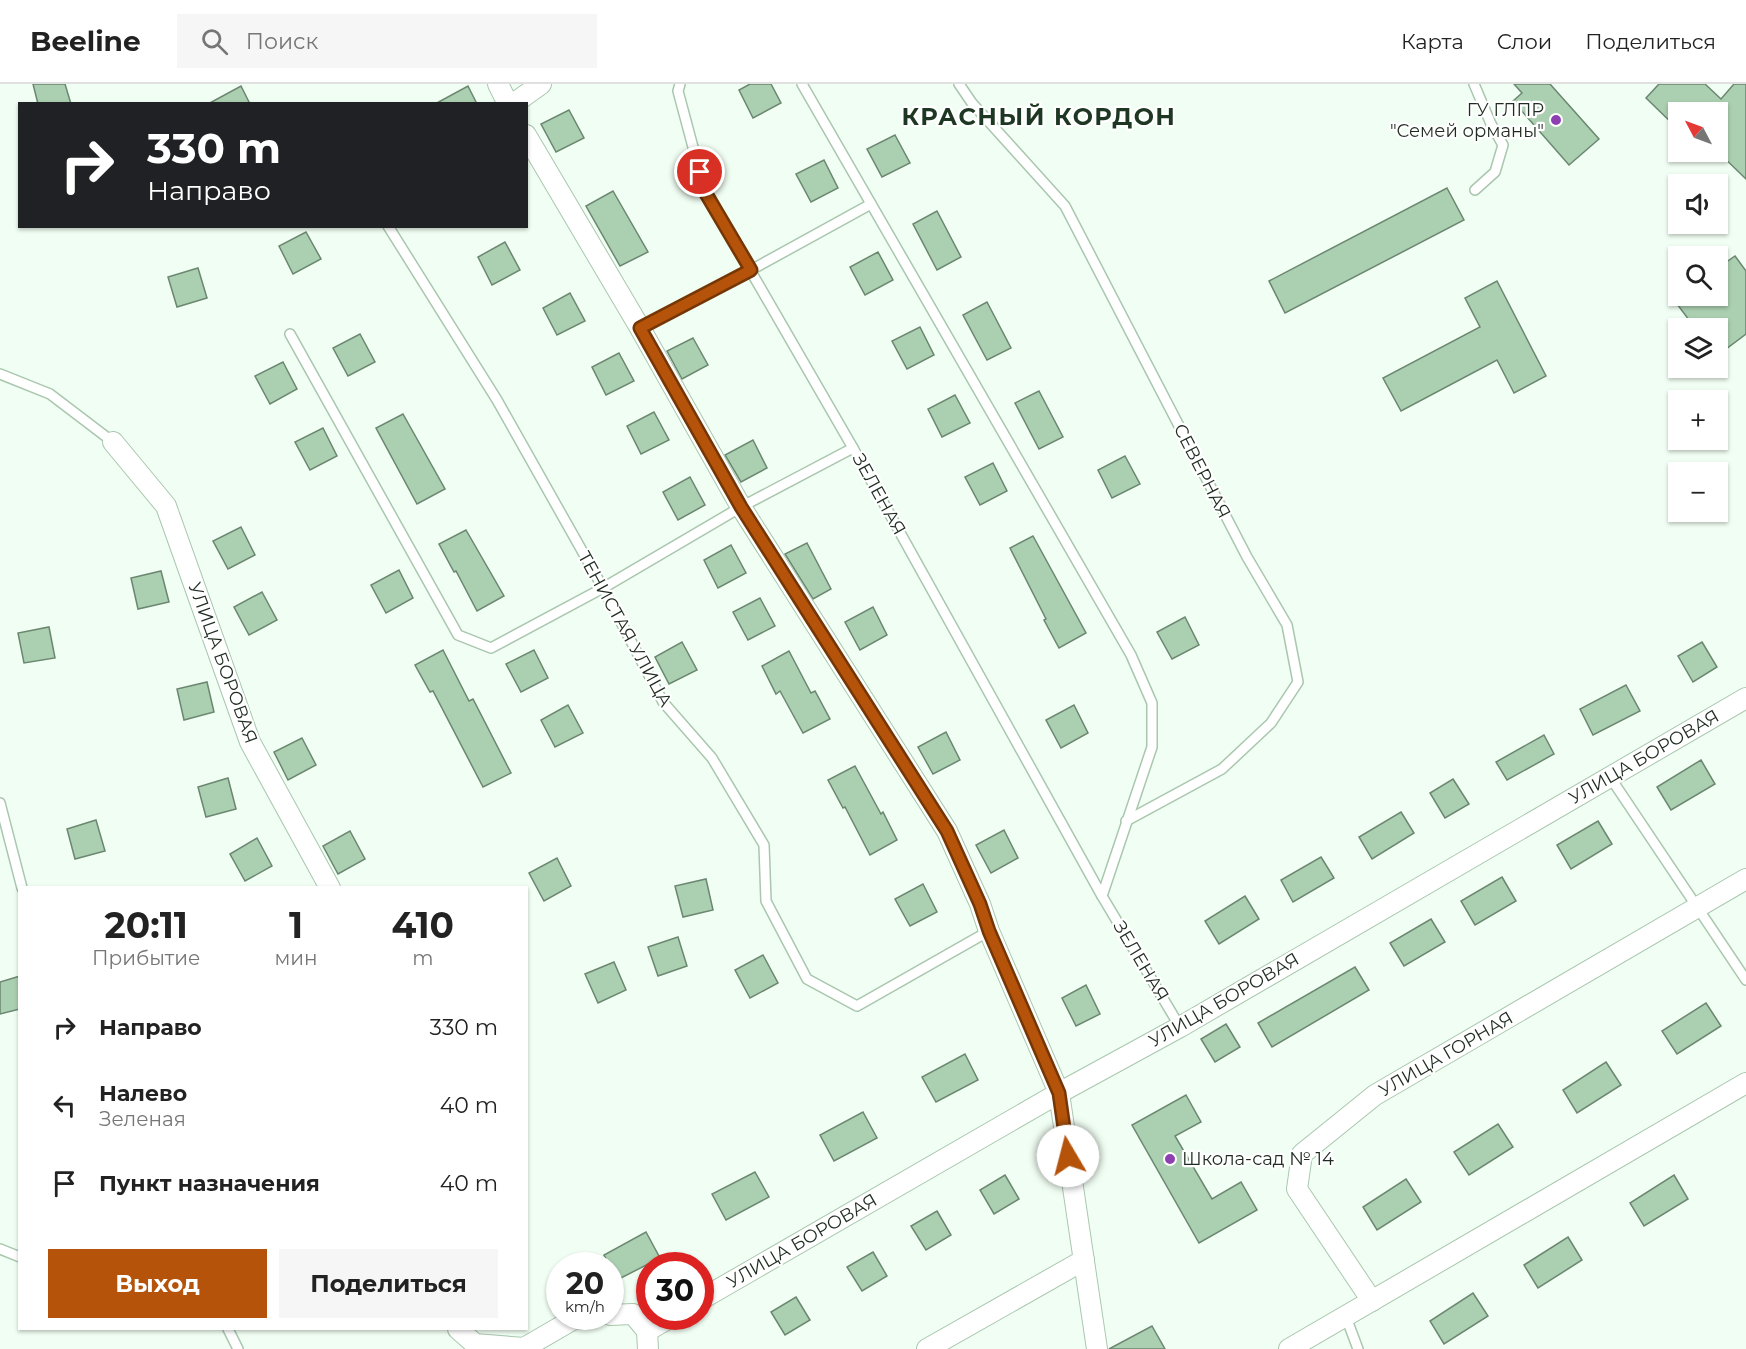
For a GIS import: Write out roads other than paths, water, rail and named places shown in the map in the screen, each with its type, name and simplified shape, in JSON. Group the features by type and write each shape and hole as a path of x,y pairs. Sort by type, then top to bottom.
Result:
{"street":[{"path":"498,84 510,102"},
{"path":"514,102 542,84"},
{"path":"528,138 640,328 741,507 947,831 1059,1093 1097,1349"},
{"name":"УЛИЦА БОРОВАЯ","path":"113,442 166,506 250,742 329,886"},
{"name":"УЛИЦА БОРОВАЯ","path":"714,1292 1180,1026 1746,698"},
{"name":"УЛИЦА ГОРНАЯ","path":"1372,1302 1297,1189 1302,1154 1375,1095 1746,879"},
{"path":"1289,1349 1746,1083"},
{"path":"927,1349 1084,1260"},
{"path":"624,1315 633,1314 647,1340"},
{"path":"459,1330 476,1347 524,1348 554,1330"}],"lane":[{"name":"ЗЕЛЕНАЯ","path":"680,84 678,91 705,192 853,448 1102,896 1180,1026"},
{"path":"802,84 1131,655 1152,703 1152,747 1102,896"},
{"name":"СЕВЕРНАЯ","path":"958,84 972,103 1065,206 1247,557 1287,625 1298,682 1271,723 1222,769 1126,821"},
{"path":"1474,84 1491,124 1503,145 1495,172 1475,190"},
{"path":"640,328 871,204"},
{"name":"ТЕНИСТАЯ УЛИЦА","path":"389,228 497,400 603,588 663,702 712,758 764,846 766,901 807,979 857,1006 989,931"},
{"path":"290,334 458,635 491,648 603,588 741,507 853,448"},
{"path":"0,374 50,394 113,442"},
{"path":"1610,777 1746,980"},
{"path":"0,803 21,886"},
{"path":"0,1249 18,1256"},
{"path":"1346,1317 1358,1349"},
{"path":"228,1330 238,1349"}],"place":[{"name":"ГУ ГЛПР \"Семей орманы\"","path":"1556,120"},
{"name":"Школа-сад № 14","path":"1170,1159"}],"district":[{"name":"КРАСНЫЙ КОРДОН","path":"1039,116"}]}
